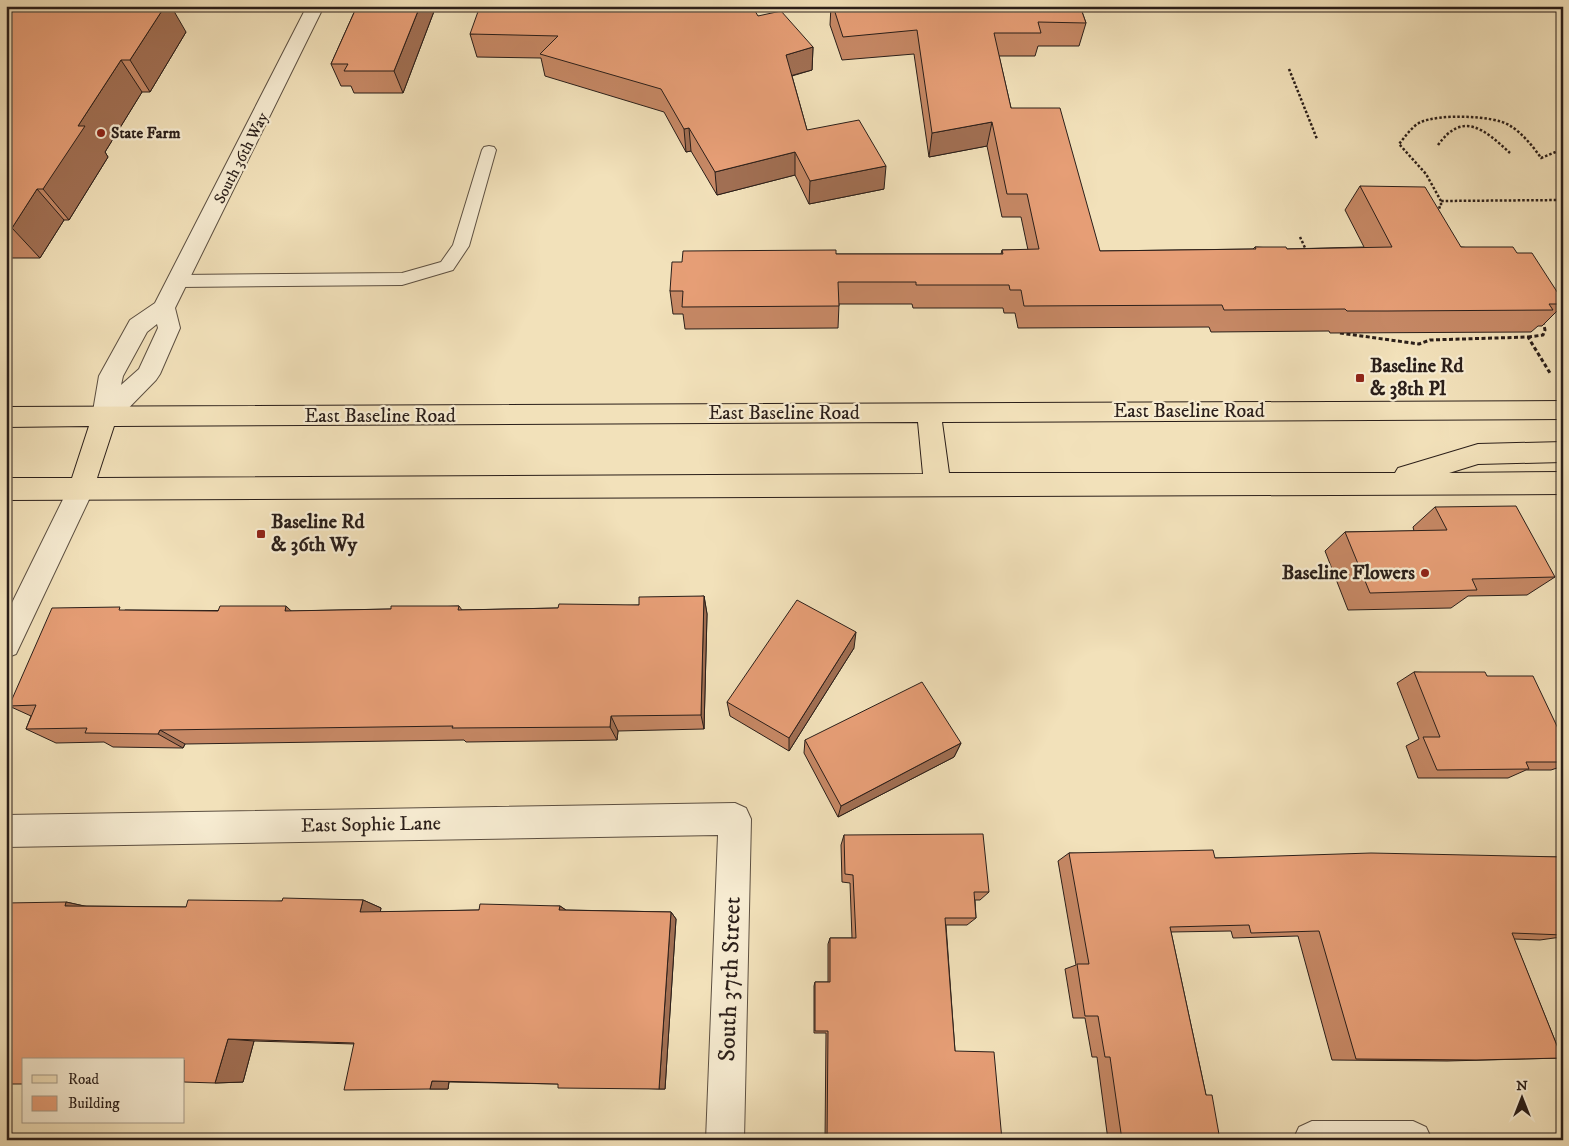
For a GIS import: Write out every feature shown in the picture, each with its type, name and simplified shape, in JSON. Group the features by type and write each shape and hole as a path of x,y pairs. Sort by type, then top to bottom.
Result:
{"main road":[{"name":"East Baseline Road","path":"6,418 1563,410"},
{"path":"929,413 937,484"},
{"path":"81,489 104,417"},
{"path":"1377,484 1478,454 1563,452"},
{"path":"6,489 1563,483"}],"street":[{"name":"South 36th Way","path":"104,417 111,376 138,326 164,308 179,281 316,6"},
{"path":"104,417 148,374 169,328 164,308"},
{"path":"6,645 81,489"},
{"name":"East Sophie Lane","path":"6,832 735,819"},
{"name":"South 37th Street","path":"725,1140 735,819"},
{"path":"1312,1140 1413,1140"}],"lane":[{"path":"179,281 402,279 448,266 461,246 489,150"}],"path":[{"path":"1289,69 1317,139"},
{"path":"1428,209 1438,209 1441,207 1441,201 1426,174 1399,144 1420,123 1432,119 1453,118 1497,120 1508,124 1534,148 1541,158 1563,149"},
{"path":"1438,145 1448,132 1462,126 1476,128 1490,134 1510,152"},
{"path":"1441,201 1563,200"},
{"path":"1300,237 1310,260"},
{"path":"1336,332 1351,336 1419,344 1430,340 1528,337 1543,335 1545,330 1542,318"},
{"path":"1528,337 1550,372"}],"building":[{"path":"17,6 165,6 130,60 121,60 78,126 85,126 43,189 37,189 12,228 6,228 6,20"},
{"path":"357,6 420,6 394,71 344,71 348,64 331,64"},
{"path":"480,6 752,6 758,16 781,11 813,47 786,55 807,130 859,120 886,166 810,181 795,152 715,172 689,128 684,129 661,89 540,54 558,36 470,34"},
{"path":"833,6 1080,6 1086,23 1038,22 1041,33 994,33 1011,108 1060,108 1100,251 1256,249 1255,247 1286,247 1287,249 1392,247 1360,186 1425,187 1461,247 1513,247 1517,253 1532,253 1563,301 1563,304 1549,304 1553,310 1387,311 1347,311 1345,309 1224,310 1222,305 1024,306 1021,290 1010,290 1009,285 916,285 916,282 838,282 839,306 682,307 683,291 670,291 672,262 682,262 683,251 836,250 836,254 1003,254 1002,250 1039,249 1027,194 1007,194 992,122 932,133 917,30 843,37"},
{"name":"Baseline Flowers","path":"1516,506 1555,577 1472,579 1477,590 1370,593 1345,532 1447,530 1435,507"},
{"path":"704,596 701,715 611,716 610,727 452,728 453,726 160,730 158,734 85,733 87,728 26,729 36,705 9,706 52,608 120,607 119,610 218,611 220,606 286,606 285,611 391,609 391,606 459,606 458,610 558,608 559,604 639,605 639,597"},
{"path":"797,600 856,632 789,738 727,702"},
{"path":"1414,672 1485,672 1487,676 1533,676 1563,739 1563,762 1526,762 1529,769 1437,770 1423,737 1440,737"},
{"path":"922,682 961,743 841,806 805,740"},
{"path":"983,834 989,892 974,892 976,918 945,918 955,1051 994,1052 1002,1140 827,1140 828,1031 815,1031 815,982 830,982 830,938 856,938 853,875 845,874 844,835"},
{"path":"1213,850 1215,858 1371,853 1563,857 1563,935 1512,933 1562,1058 1476,1060 1356,1059 1319,931 1251,933 1249,925 1170,927 1206,1095 1212,1095 1220,1140 1122,1140 1110,1057 1105,1057 1098,1016 1085,1016 1077,964 1089,964 1069,853"},
{"path":"283,898 363,900 360,912 479,910 480,904 560,906 559,910 671,912 659,1089 558,1088 558,1084 432,1081 430,1089 344,1090 354,1043 228,1039 215,1083 185,1082 185,1058 22,1058 22,1084 6,1084 6,903 66,902 65,906 186,907 188,900 282,901"}],"place":[{"name":"State Farm","path":"101,133"},
{"name":"Baseline Rd & 38th Pl","path":"1360,378"},
{"name":"Baseline Rd & 36th Wy","path":"261,534"},
{"name":"Baseline Flowers","path":"1425,573"}]}
